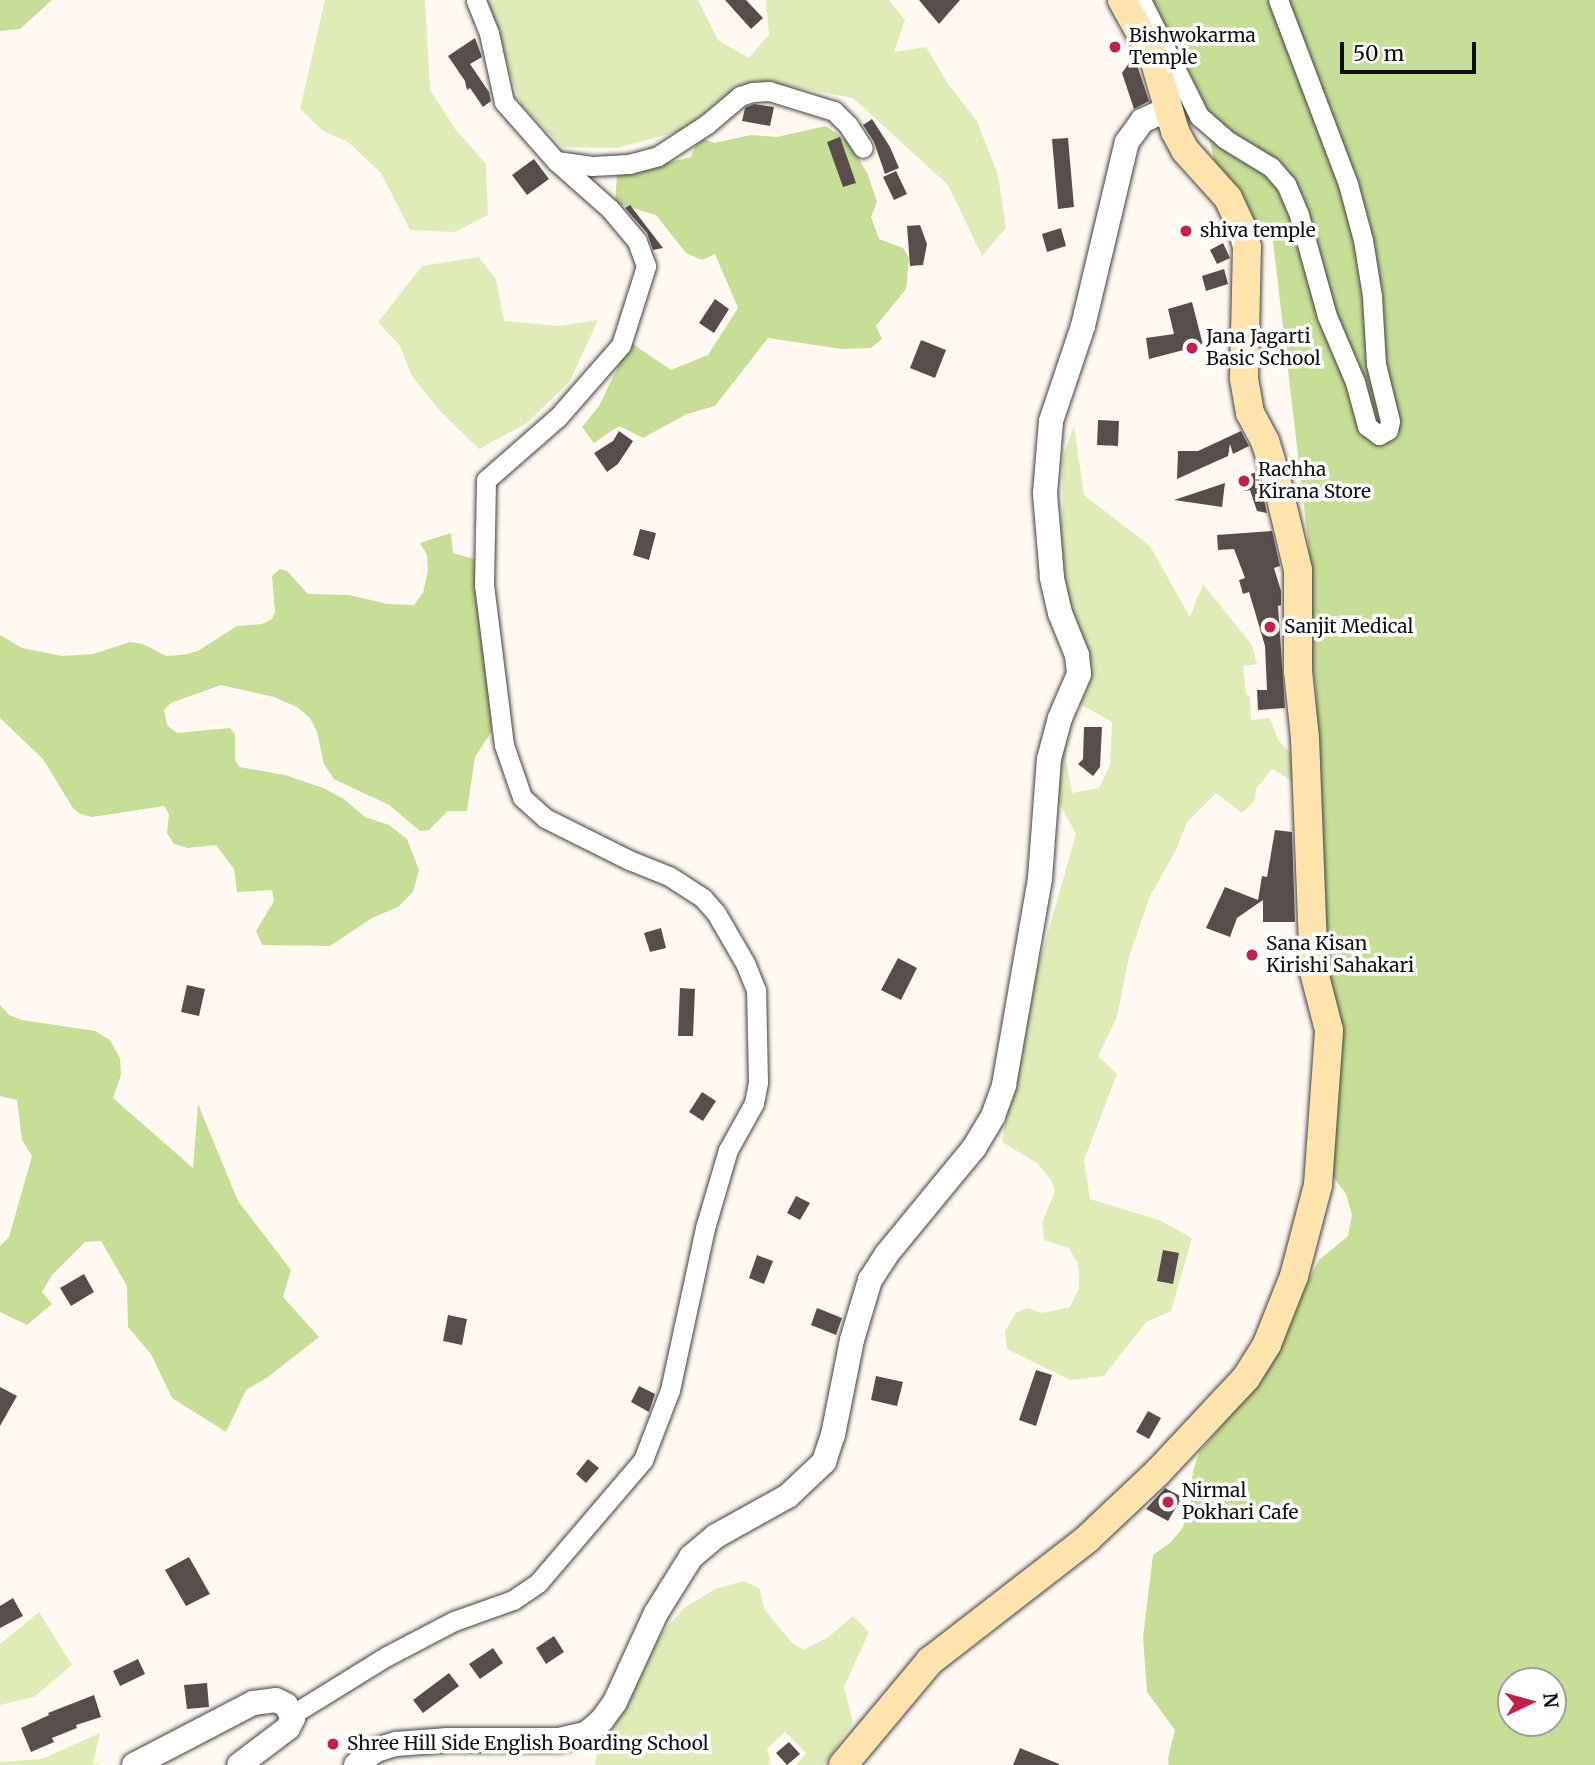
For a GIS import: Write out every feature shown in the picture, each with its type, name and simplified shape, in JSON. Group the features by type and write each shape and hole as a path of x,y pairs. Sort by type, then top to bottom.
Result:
{"main road":[{"path":"843,1765 930,1661 1087,1539 1157,1473 1246,1378 1267,1344 1294,1276 1318,1185 1329,1030 1314,972 1305,738 1298,671 1298,570 1274,470 1265,441 1250,412 1244,378 1248,272 1242,228 1228,198 1185,150 1168,108 1153,56 1122,0"}],"street":[{"path":"239,1765 279,1738 291,1723 293,1714 387,1656 454,1621 513,1600 538,1583 643,1460 670,1390 705,1228 728,1150 754,1103 758,1082 756,990 746,963 716,913 704,898 669,876 629,860 545,818 522,797 501,732 484,585 486,480 558,417 621,345 646,265 637,241 611,209 556,161 504,102 489,33 476,0"},
{"path":"1141,0 1199,116 1225,139 1271,167 1286,184 1299,215 1327,316 1355,382 1367,426 1379,435 1388,430 1390,421 1376,365 1372,296 1363,240 1348,184 1278,0"},
{"path":"556,161 592,166 629,164 657,156 707,124 740,96 752,92 769,92 834,111 863,148"},
{"path":"356,1765 376,1750 396,1744 448,1740 559,1740 586,1734 602,1720 615,1702 656,1613 691,1557 716,1536 788,1496 824,1462 833,1435 852,1340 870,1280 886,1255 974,1148 993,1116 1004,1085 1040,878 1049,759 1059,718 1079,674 1077,655 1059,613 1052,577 1045,493 1048,442 1056,401 1083,326 1127,142 1142,121 1168,108"},
{"path":"134,1765 166,1745 253,1703 280,1701 293,1714"}],"green space":[{"path":"0,0 52,0 20,29 0,31"},
{"path":"325,0 425,0 430,90 456,130 486,164 488,215 455,232 410,230 381,173 348,142 323,131 300,109"},
{"path":"485,0 698,0 718,40 749,58 769,34 766,0 889,0 905,20 894,52 926,47 948,84 977,121 998,175 1006,228 982,256 948,185 853,98 778,84 742,84 681,131 617,148 563,147 521,105"},
{"path":"1152,0 1595,0 1595,1765 1169,1765 1168,1758 1175,1730 1147,1692 1143,1637 1153,1555 1171,1542 1182,1529 1188,1515 1193,1471 1199,1453 1255,1386 1319,1260 1348,1236 1352,1215 1346,1194 1333,1176 1328,1153 1333,1001 1322,900 1316,691 1311,656 1312,575 1272,233 1247,224 1214,160 1199,92"},
{"path":"826,126 850,143 868,175 877,202 871,217 879,239 903,248 909,258 906,289 876,326 882,339 871,348 842,349 768,338 715,406 687,414 643,438 619,426 594,443 582,427 599,406 630,342 671,370 708,355 738,308 715,254 702,260 686,253 656,215 615,203 617,175 691,157 699,137 714,143 751,135 777,137"},
{"path":"479,257 496,279 504,321 559,326 598,320 570,381 527,423 479,449 439,410 412,376 400,346 378,322 422,266"},
{"path":"1074,426 1084,495 1150,546 1190,617 1203,584 1252,645 1257,664 1243,666 1246,695 1250,696 1251,720 1270,718 1278,740 1297,760 1299,785 1272,769 1256,789 1255,800 1242,813 1216,793 1187,822 1176,850 1150,896 1129,957 1117,1017 1098,1056 1117,1074 1084,1160 1090,1199 1159,1220 1192,1238 1171,1311 1146,1322 1104,1376 1070,1380 1007,1349 1005,1331 1016,1313 1027,1308 1042,1313 1070,1307 1079,1288 1079,1276 1078,1265 1069,1248 1044,1240 1042,1223 1055,1191 1051,1180 1037,1163 1002,1142 1020,1031 1076,834 1060,805 1052,778 1069,714 1066,759 1072,793 1099,788 1110,765 1112,722 1080,704 1090,682 1077,624 1062,581 1058,549 1063,506 1062,459"},
{"path":"451,533 453,553 477,560 492,731 475,757 467,811 448,811 429,830 420,831 389,805 334,779 324,764 317,732 310,718 297,707 274,697 221,685 171,703 164,710 167,725 177,733 230,728 235,734 235,760 239,767 285,775 323,788 344,799 365,817 389,825 407,839 419,870 413,892 398,907 372,918 330,946 262,945 256,931 274,901 272,890 237,892 234,869 216,845 188,848 174,844 167,833 169,814 164,806 92,817 80,814 73,808 43,759 0,718 0,635 22,648 62,656 93,654 130,642 143,644 166,656 182,655 198,651 237,626 262,624 272,619 275,612 272,576 280,569 287,571 308,594 349,595 388,604 414,605 423,593 428,570 427,555 420,543"},
{"path":"0,1005 9,1015 22,1020 95,1031 110,1040 120,1058 121,1075 113,1098 193,1168 198,1104 238,1201 291,1270 283,1297 319,1337 268,1377 246,1390 226,1432 172,1398 151,1354 128,1327 127,1286 101,1241 85,1242 52,1275 42,1292 52,1304 27,1325 0,1312 0,1246 9,1237 32,1156 22,1140 17,1100 0,1096"},
{"path":"744,1581 760,1589 764,1609 792,1643 803,1650 827,1638 853,1616 869,1632 844,1687 853,1722 824,1765 796,1765 806,1753 785,1732 767,1749 771,1763 767,1765 595,1765 598,1747 616,1720 646,1651 684,1608 715,1589"},
{"path":"39,1612 72,1665 34,1697 0,1705 0,1644"},
{"path":"100,1733 93,1763 100,1765 0,1765 0,1762 42,1759"}],"building":[{"path":"725,0 746,0 763,18 751,29"},
{"path":"919,0 960,0 939,24"},
{"path":"475,38 482,57 470,64 489,92 491,101 483,107 470,88 467,90 465,81 448,56"},
{"path":"1134,56 1149,101 1134,109 1122,73"},
{"path":"754,104 774,107 770,126 742,121 745,108"},
{"path":"872,119 890,147 899,168 885,174 874,142 863,125"},
{"path":"840,137 856,183 843,187 827,142"},
{"path":"1068,138 1074,207 1058,209 1052,139"},
{"path":"534,159 549,179 527,195 512,175"},
{"path":"896,171 907,194 894,200 883,177"},
{"path":"630,205 663,248 653,250 647,233 625,208"},
{"path":"920,225 927,244 923,265 910,266 907,226"},
{"path":"1061,228 1066,246 1047,252 1042,234"},
{"path":"1223,243 1230,258 1217,264 1210,250"},
{"path":"1224,269 1228,284 1206,291 1202,276"},
{"path":"715,299 729,309 714,333 699,323"},
{"path":"1192,302 1203,345 1149,359 1146,338 1174,334 1168,309"},
{"path":"921,340 946,350 935,378 910,368"},
{"path":"1098,420 1119,421 1118,446 1097,445"},
{"path":"619,431 633,441 618,464 607,472 594,453 613,441"},
{"path":"1241,431 1249,446 1233,454 1230,444 1228,456 1177,479 1178,451 1198,451"},
{"path":"1257,472 1267,513 1257,511 1250,490 1245,491 1241,477"},
{"path":"1225,483 1222,507 1174,500"},
{"path":"640,529 656,533 649,560 633,555"},
{"path":"1272,531 1280,566 1274,568 1281,591 1281,605 1278,606 1285,708 1258,710 1257,690 1267,690 1265,646 1249,592 1243,594 1239,580 1245,578 1234,549 1218,550 1217,535"},
{"path":"1084,727 1102,727 1100,767 1093,776 1078,764 1083,759"},
{"path":"1275,830 1292,832 1295,922 1263,922 1263,900 1237,918 1230,937 1206,928 1225,887 1258,900 1262,876 1267,877"},
{"path":"661,928 666,948 650,952 644,933"},
{"path":"898,958 917,968 901,1000 881,990"},
{"path":"187,985 205,989 199,1016 181,1012"},
{"path":"680,988 695,989 693,1036 678,1036"},
{"path":"702,1092 716,1101 703,1121 689,1112"},
{"path":"796,1196 810,1203 800,1220 787,1213"},
{"path":"1163,1250 1179,1253 1173,1284 1157,1281"},
{"path":"757,1255 773,1261 764,1284 749,1278"},
{"path":"84,1274 94,1292 71,1306 60,1288"},
{"path":"817,1308 842,1318 836,1335 811,1325"},
{"path":"448,1315 467,1319 462,1345 443,1341"},
{"path":"1036,1370 1052,1375 1036,1426 1019,1420"},
{"path":"876,1376 903,1382 897,1406 871,1400"},
{"path":"639,1386 655,1394 649,1412 631,1402"},
{"path":"0,1387 17,1396 0,1426"},
{"path":"1148,1411 1161,1418 1149,1439 1136,1432"},
{"path":"588,1459 599,1468 586,1483 576,1474"},
{"path":"1165,1488 1182,1497 1168,1521 1146,1509"},
{"path":"189,1557 210,1594 186,1606 165,1570"},
{"path":"13,1598 23,1616 0,1628 0,1606"},
{"path":"554,1636 564,1652 546,1664 536,1648"},
{"path":"493,1648 503,1663 480,1679 469,1664"},
{"path":"138,1659 145,1674 120,1686 113,1671"},
{"path":"449,1673 459,1686 423,1713 413,1700"},
{"path":"207,1683 209,1707 187,1709 184,1685"},
{"path":"94,1695 101,1717 76,1725 77,1728 52,1738 54,1742 31,1752 21,1728 49,1715 48,1713"},
{"path":"789,1742 800,1754 787,1765 776,1753"},
{"path":"1020,1748 1059,1764 1059,1765 1013,1765"}],"place":[{"name":"Bishwokarma Temple","path":"1115,47"},
{"name":"shiva temple","path":"1186,231"},
{"name":"Jana Jagarti Basic School","path":"1192,348"},
{"name":"Rachha Kirana Store","path":"1244,481"},
{"name":"Sanjit Medical","path":"1270,627"},
{"name":"Sana Kisan Kirishi Sahakari","path":"1252,955"},
{"name":"Nirmal Pokhari Cafe","path":"1168,1502"},
{"name":"Shree Hill Side English Boarding School","path":"333,1744"}]}
